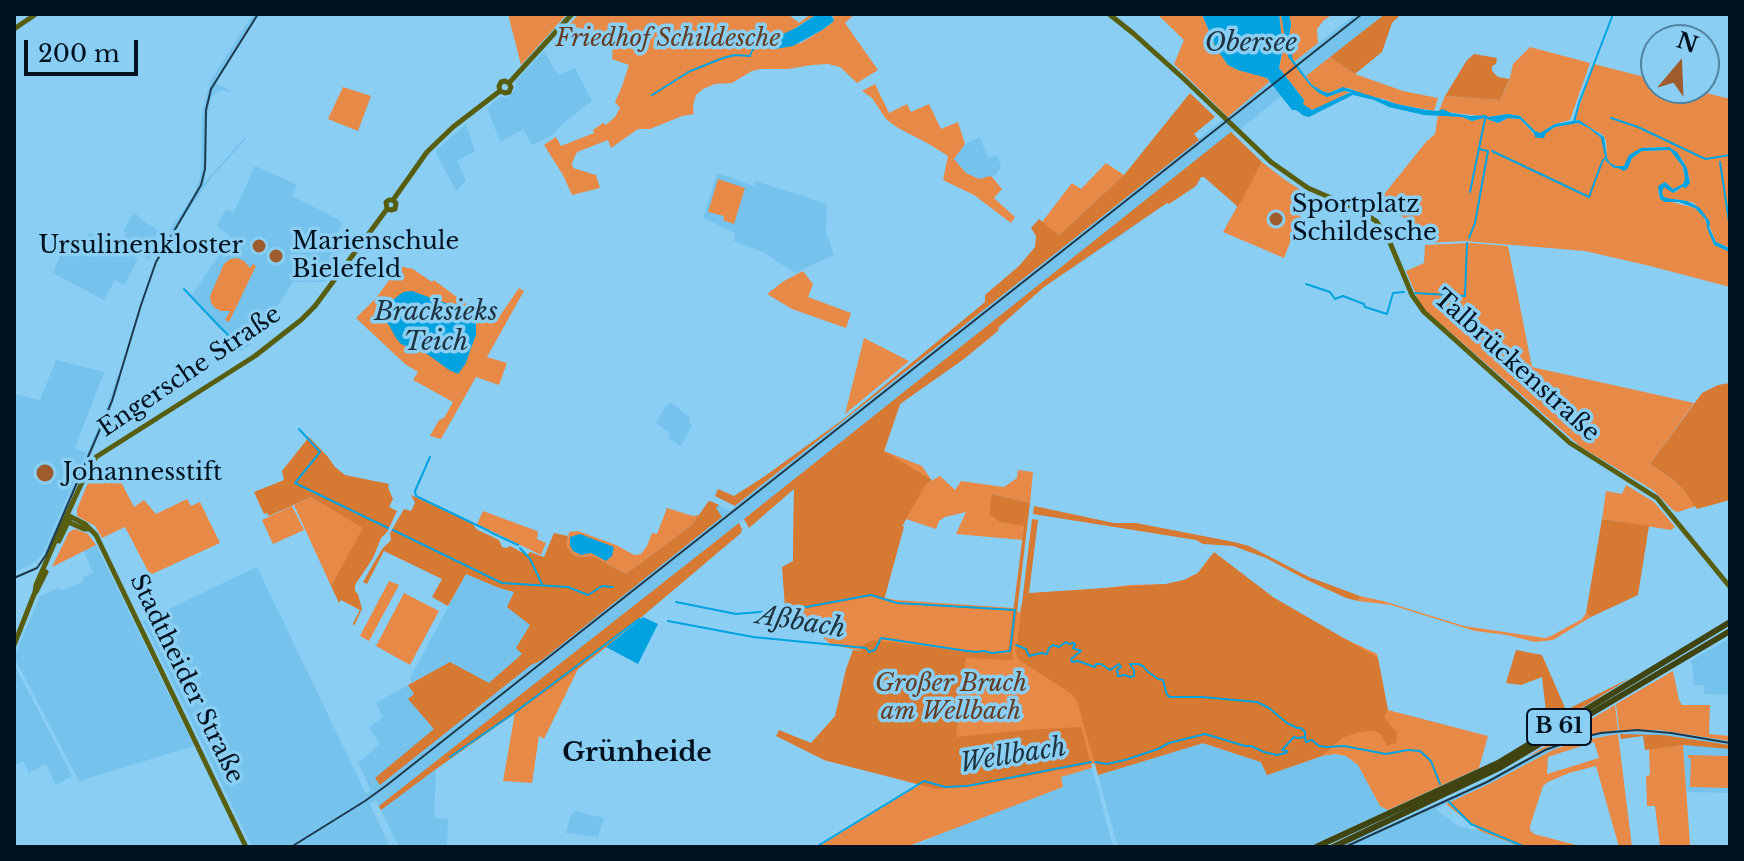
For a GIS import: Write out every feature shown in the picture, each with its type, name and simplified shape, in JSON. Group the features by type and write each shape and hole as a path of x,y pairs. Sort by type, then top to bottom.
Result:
{"main road":[{"path":"14,29 36,14"},
{"name":"Engersche Straße","path":"68,519 89,467 100,453 242,365 298,323 315,306 387,209 386,202 393,200 434,144 500,91 499,84 509,83 572,14"},
{"name":"Talbrückenstraße","path":"1109,14 1286,174 1376,221 1388,238 1412,295 1424,312 1570,443 1657,498 1730,587"},
{"path":"14,645 36,585 68,519"},
{"name":"Stadtheider Straße","path":"68,519 84,529 91,529 96,535 246,847"},
{"name":"B 61","path":"1316,847 1498,763 1730,622"},
{"name":"B 61","path":"1333,847 1501,767 1730,631"}],"shaded area":[{"path":"253,14 259,14 216,83 231,91 221,90 211,97 204,183 246,139 211,178 175,230 170,230 193,196 199,181 202,114 210,82"},
{"path":"1356,14 1385,14 1238,128 1203,159 1193,183 1044,287 980,343 859,429 749,525 744,520 739,522 741,533 606,647 436,769 434,818 448,819 447,847 399,847 376,800 370,804 390,847 252,847 143,621 257,567 366,794 371,790 358,763 380,744 369,728 383,717 376,703 408,685 414,694 408,699 483,681 450,663 412,682 410,678 466,574 514,592 530,625 518,645 638,565 691,525 708,502 729,511"},
{"path":"544,51 558,75 575,68 592,101 554,134 532,145 523,129 500,142 487,108 514,91 516,81"},
{"path":"466,124 475,151 457,161 466,180 456,191 435,151"},
{"path":"980,137 988,158 997,155 1001,167 995,175 979,179 966,173 954,159 965,144"},
{"name":"Marienschule Bielefeld","path":"255,166 297,185 292,196 342,223 329,251 335,254 333,258 340,264 325,282 293,282 247,348 224,331 192,295 231,237 217,226 226,209 234,212"},
{"path":"717,173 754,186 756,181 827,204 826,232 834,255 795,273 763,252 734,241 735,233 703,218"},
{"path":"134,212 164,234 149,260 128,249 130,243 123,239 126,233 123,231"},
{"path":"90,232 138,259 124,285 115,280 104,300 53,273 68,237 83,245"},
{"name":"Johannesstift","path":"56,360 104,372 75,448 86,453 42,555 31,565 14,572 14,394 40,400"},
{"path":"118,375 121,379 109,413 42,565 40,561"},
{"path":"671,402 690,418 692,425 681,446 668,438 670,433 656,423"},
{"path":"96,545 194,746 79,781 14,657 40,596 58,588 65,590 93,573 84,551"},
{"path":"1730,638 1730,695 1704,694 1704,685 1693,685 1690,661"},
{"path":"14,664 72,776 56,785 46,764 29,773 23,761 14,766"},
{"path":"1644,729 1730,741 1730,745 1639,734 1590,738 1549,752 1436,809 1458,826 1522,847 1342,847 1487,780 1551,746 1589,734"},
{"path":"1203,743 1261,762 1267,775 1330,754 1346,756 1358,765 1380,806 1388,810 1308,847 1118,847 1098,775"},
{"path":"1683,745 1730,749 1730,793 1687,792"},
{"path":"1092,768 1113,847 910,847 1063,787 1060,777"},
{"path":"575,811 604,818 598,837 566,833"}],"green space":[{"name":"Friedhof Schildesche","path":"508,14 567,14 521,65"},
{"path":"579,14 788,14 799,23 811,14 817,14 768,49 775,49 801,43 822,30 832,23 834,18 831,14 855,14 845,23 878,70 857,83 840,67 828,64 761,69 732,83 715,84 696,95 694,114 650,129 638,129 611,148 608,140 577,152 573,168 596,175 600,188 572,195 544,145 556,137 561,146 594,133 593,130 615,117 620,108 615,102 629,65 612,59 614,34 568,26"},
{"path":"1157,14 1202,14 1216,48 1228,65 1270,81 1228,117 1174,64 1184,40"},
{"path":"1279,14 1291,61 1310,85 1327,97 1344,91 1351,93 1315,110 1306,108 1304,100 1279,68 1283,50"},
{"path":"1289,14 1333,14 1317,29 1318,43 1294,62 1289,38"},
{"path":"1385,14 1401,14 1392,23 1382,52 1355,74 1330,57"},
{"path":"1530,47 1590,63 1570,120 1540,133 1520,116 1488,117 1439,111 1445,96 1500,100 1513,64"},
{"path":"1474,54 1497,58 1492,71 1498,77 1510,79 1500,100 1445,96"},
{"path":"1330,57 1355,74 1403,91 1438,98 1434,111 1367,96 1349,88 1324,92 1312,85 1306,76"},
{"path":"1594,64 1640,76 1640,104 1720,104 1720,96 1730,99 1730,248 1716,242 1705,215 1694,203 1663,196 1664,187 1676,192 1690,180 1678,154 1665,147 1641,148 1624,166 1616,166 1607,159 1603,135 1575,119"},
{"path":"875,84 889,113 907,104 911,112 929,104 941,129 958,122 965,144 954,159 966,173 979,179 992,177 1002,189 994,198 1015,217 1011,223 974,195 943,180 948,156 886,119 872,98 862,91"},
{"path":"343,87 371,96 358,131 328,119"},
{"path":"1190,93 1215,117 1194,134 1199,140 735,506 715,496 718,489 734,496 765,476 845,418 985,302 985,295 1019,266 1035,247 1036,236 1031,228 1039,219 1059,235 1124,175"},
{"path":"1438,115 1472,121 1484,118 1498,123 1508,118 1520,119 1534,134 1578,123 1602,138 1606,161 1619,168 1628,168 1632,158 1642,151 1670,150 1683,167 1685,179 1683,184 1673,189 1665,182 1658,191 1660,199 1695,208 1704,217 1714,245 1730,252 1730,287 1585,251 1465,241 1425,243 1425,236 1381,198 1435,134"},
{"path":"1231,132 1262,162 1238,207 1201,177 1196,186 1044,287 964,359 900,404 884,451 932,480 926,484 902,526 884,600 871,596 796,611 795,607 785,608 782,567 793,561 794,489 749,528 744,519"},
{"path":"1262,162 1308,197 1284,258 1223,232"},
{"path":"1106,163 1124,175 1059,235 1042,222 1072,183 1081,189"},
{"path":"718,179 745,188 734,224 723,220 724,216 708,212"},
{"path":"1470,243 1508,246 1532,367 1694,403 1650,464 1682,488 1696,506 1674,511 1653,490 1581,447 1424,309 1406,271 1424,263 1425,245"},
{"path":"237,258 250,268 253,264 256,266 229,322 225,320 230,311 215,308 210,296 224,264"},
{"path":"399,266 413,269 432,282 434,280 485,318 488,315 497,320 519,288 524,291 487,357 507,363 499,385 476,377 441,439 430,436 453,402 413,380 418,372 405,364 356,318 377,297"},
{"path":"803,271 813,284 808,297 851,313 846,328 792,309 767,294"},
{"path":"864,338 909,361 845,414"},
{"path":"1730,383 1730,500 1697,509 1682,488 1650,464 1702,393"},
{"name":"Großer Bruch am Wellbach","path":"900,404 884,451 922,466 930,478 929,482 940,476 955,490 961,481 1004,487 1017,478 1018,470 1033,472 1030,503 992,494 1000,522 1024,525 1023,540 956,534 966,512 945,517 936,529 906,519 884,600 1014,608 1014,611 1020,612 1021,606 1087,590 1184,580 1198,573 1210,557 1268,602 1377,654 1388,710 1488,736 1479,768 1388,810 1380,806 1358,765 1346,756 1322,756 1267,775 1261,762 1203,743 1098,775 1095,763 1091,764 1092,768 1061,777 1063,787 909,846 818,847 921,784 824,760 861,651 830,644 796,611 793,561 794,488"},
{"path":"309,437 345,475 389,484 393,499 389,507 397,511 355,585 362,609 354,626 360,610 341,600 339,603 331,586 363,528 311,497 269,516 264,514 254,492 284,480 282,471"},
{"path":"90,478 104,483 119,478 134,507 144,500 156,514 187,499 191,506 200,502 220,543 150,575 125,527 102,538 95,526 77,516"},
{"path":"1626,485 1654,502 1675,527 1671,530 1602,519 1606,491 1622,494"},
{"path":"992,494 1030,503 1013,660 966,658 956,737 1081,727 1091,764 982,785 936,789 824,760 776,736 779,730 811,743 835,716 853,650 861,651 863,645 872,640 1010,654 1024,526 1000,522 989,514"},
{"path":"411,495 473,524 476,529 499,540 502,547 510,546 527,555 530,552 544,557 554,533 568,536 567,546 574,555 593,556 626,574 692,525 708,502 719,505 716,508 722,517 380,785 375,778 434,729 408,699 414,694 408,685 450,662 489,683 522,654 516,648 530,625 507,607 514,592 466,574 448,606 432,597 442,579 384,551 367,584 363,582 382,549 391,540 390,533 404,509 411,511 415,503"},
{"path":"311,497 364,528 331,586 294,505"},
{"path":"292,506 304,530 273,544 262,520"},
{"path":"1034,506 1249,546 1309,577 1360,596 1358,601 1346,598 1266,558 1233,546 1203,544 1196,540 1033,514"},
{"path":"667,508 699,515 692,525 626,574 593,556 574,555 567,546 569,532 578,531 634,555 641,554 652,533 657,534"},
{"path":"483,511 537,531 537,539 546,543 541,555 477,524"},
{"path":"1032,519 1038,520 1029,593 1166,584 1198,573 1214,552 1273,597 1378,658 1388,710 1384,717 1397,733 1396,743 1387,746 1381,734 1373,730 1356,733 1342,738 1322,756 1267,775 1261,762 1203,743 1098,775 1077,701 1072,694 1019,660 1016,654"},
{"path":"1602,519 1649,526 1638,595 1591,617 1586,613"},
{"path":"739,523 741,533 606,647 381,810 379,806"},
{"path":"75,529 88,534 96,545 52,567 69,532"},
{"path":"389,581 399,585 369,641 360,636"},
{"path":"404,593 439,611 410,665 376,646"},
{"path":"1360,596 1464,626 1545,638 1582,619 1586,613 1591,617 1553,640 1535,642 1475,631 1391,605 1358,601"},
{"path":"1516,650 1542,655 1566,710 1630,678 1548,729 1542,677 1521,685 1506,683"},
{"path":"578,669 544,739 539,736 532,783 503,781 515,713"},
{"path":"1673,671 1682,705 1710,705 1709,734 1730,736 1730,741 1659,730 1619,730 1616,704"},
{"path":"1615,705 1618,730 1577,737 1527,757"},
{"path":"1618,734 1632,847 1619,847 1596,766 1569,773 1543,786 1530,826 1534,834 1584,847 1522,847 1480,831 1446,804 1553,750 1578,741","holes":["1594,742 1599,758 1547,774 1548,757"]},
{"path":"1620,734 1663,735 1730,745 1730,749 1683,745 1645,750 1643,736 1621,739"},
{"path":"1683,745 1690,844 1687,847 1660,847 1655,806 1647,806 1649,749"},
{"path":"1688,755 1730,756 1730,788 1690,787 1691,759"}],"water":[{"path":"817,14 831,14 834,21 793,46 775,49 760,47 767,41"},
{"name":"Obersee","path":"1202,14 1279,14 1283,47 1279,68 1304,100 1303,104 1312,110 1351,92 1344,91 1327,97 1310,85 1288,57 1281,14 1289,14 1293,60 1312,85 1324,92 1343,87 1426,110 1443,109 1471,116 1520,116 1540,133 1555,124 1579,120 1604,137 1607,158 1616,166 1624,166 1629,155 1641,148 1669,147 1677,152 1687,168 1690,183 1673,193 1664,187 1663,196 1687,201 1700,208 1710,222 1716,242 1729,248 1730,252 1714,245 1706,220 1695,208 1660,199 1658,186 1665,182 1673,189 1683,184 1685,179 1683,167 1670,150 1642,151 1632,158 1624,171 1606,161 1601,138 1578,123 1555,127 1540,138 1535,137 1520,119 1508,118 1498,123 1484,118 1472,121 1462,117 1424,115 1353,95 1309,117 1304,116 1292,110 1267,78 1228,65 1216,48"},
{"name":"Bracksieks Teich","path":"412,291 451,305 473,317 476,335 466,363 458,374 423,351 401,344 382,319 384,308 403,292"},
{"path":"580,534 614,547 612,556 606,561 591,553 581,555 573,551 570,537"},
{"path":"643,617 658,624 638,664 606,647"}],"waterway":[{"path":"1574,122 1613,14"},
{"path":"752,51 761,47"},
{"path":"688,72 723,58 750,56 751,53"},
{"path":"652,95 687,73"},
{"path":"1611,118 1638,127 1706,159 1730,155"},
{"path":"1470,192 1485,119"},
{"path":"1469,238 1475,223 1488,151 1479,149"},
{"path":"1492,151 1589,197 1605,158"},
{"path":"1720,162 1730,228"},
{"path":"1415,293 1465,296 1467,243"},
{"path":"1306,284 1330,292 1335,299 1343,296 1387,314 1393,293 1404,292"},
{"name":"Aßbach","path":"184,289 242,349"},
{"name":"Aßbach","path":"299,429 320,452 295,483 388,528"},
{"path":"430,457 415,491 416,496 489,531"},
{"name":"Aßbach","path":"393,530 502,583 568,587 588,595 602,586 613,587"},
{"path":"490,532 518,545"},
{"path":"520,548 530,559 542,584"},
{"path":"668,621 753,637 866,648 869,652 875,650 881,638 992,653 1010,651 1015,610 897,603 871,595 795,609 736,614 676,602"},
{"path":"450,757 639,619"},
{"name":"Aßbach","path":"1016,645 1026,649 1029,656 1047,654 1053,645 1059,647 1066,642 1073,643 1073,648 1081,651 1071,659 1072,662 1095,667 1101,664 1110,670 1119,664 1118,676 1130,677 1134,676 1130,664 1138,664 1163,680 1171,697 1257,702 1287,723 1301,728 1305,737"},
{"name":"Wellbach","path":"1095,762 1107,764 1125,760 1169,743 1205,734 1277,755 1286,753 1282,750 1294,737 1305,737 1306,742 1312,740 1319,746 1327,747 1344,746 1386,754 1420,751 1431,761 1440,784"},
{"name":"Wellbach","path":"816,847 924,781 945,787 967,786 1091,762"},
{"name":"Wellbach","path":"1449,802 1471,824 1525,847"}],"tram line":[{"path":"14,578 37,568 46,555 112,401 156,262 201,185 205,169 206,110 211,89 258,14"},
{"path":"1345,847 1487,782 1545,750 1579,738 1637,730 1730,743"}],"railway":[{"path":"291,847 387,785 1362,14"}],"place":[{"name":"Sportplatz Schildesche","path":"1276,219"},
{"name":"Ursulinenkloster","path":"259,246"},
{"name":"Marienschule Bielefeld","path":"276,256"},
{"name":"Johannesstift","path":"45,473"}],"district":[{"name":"Grünheide","path":"637,754"}]}
